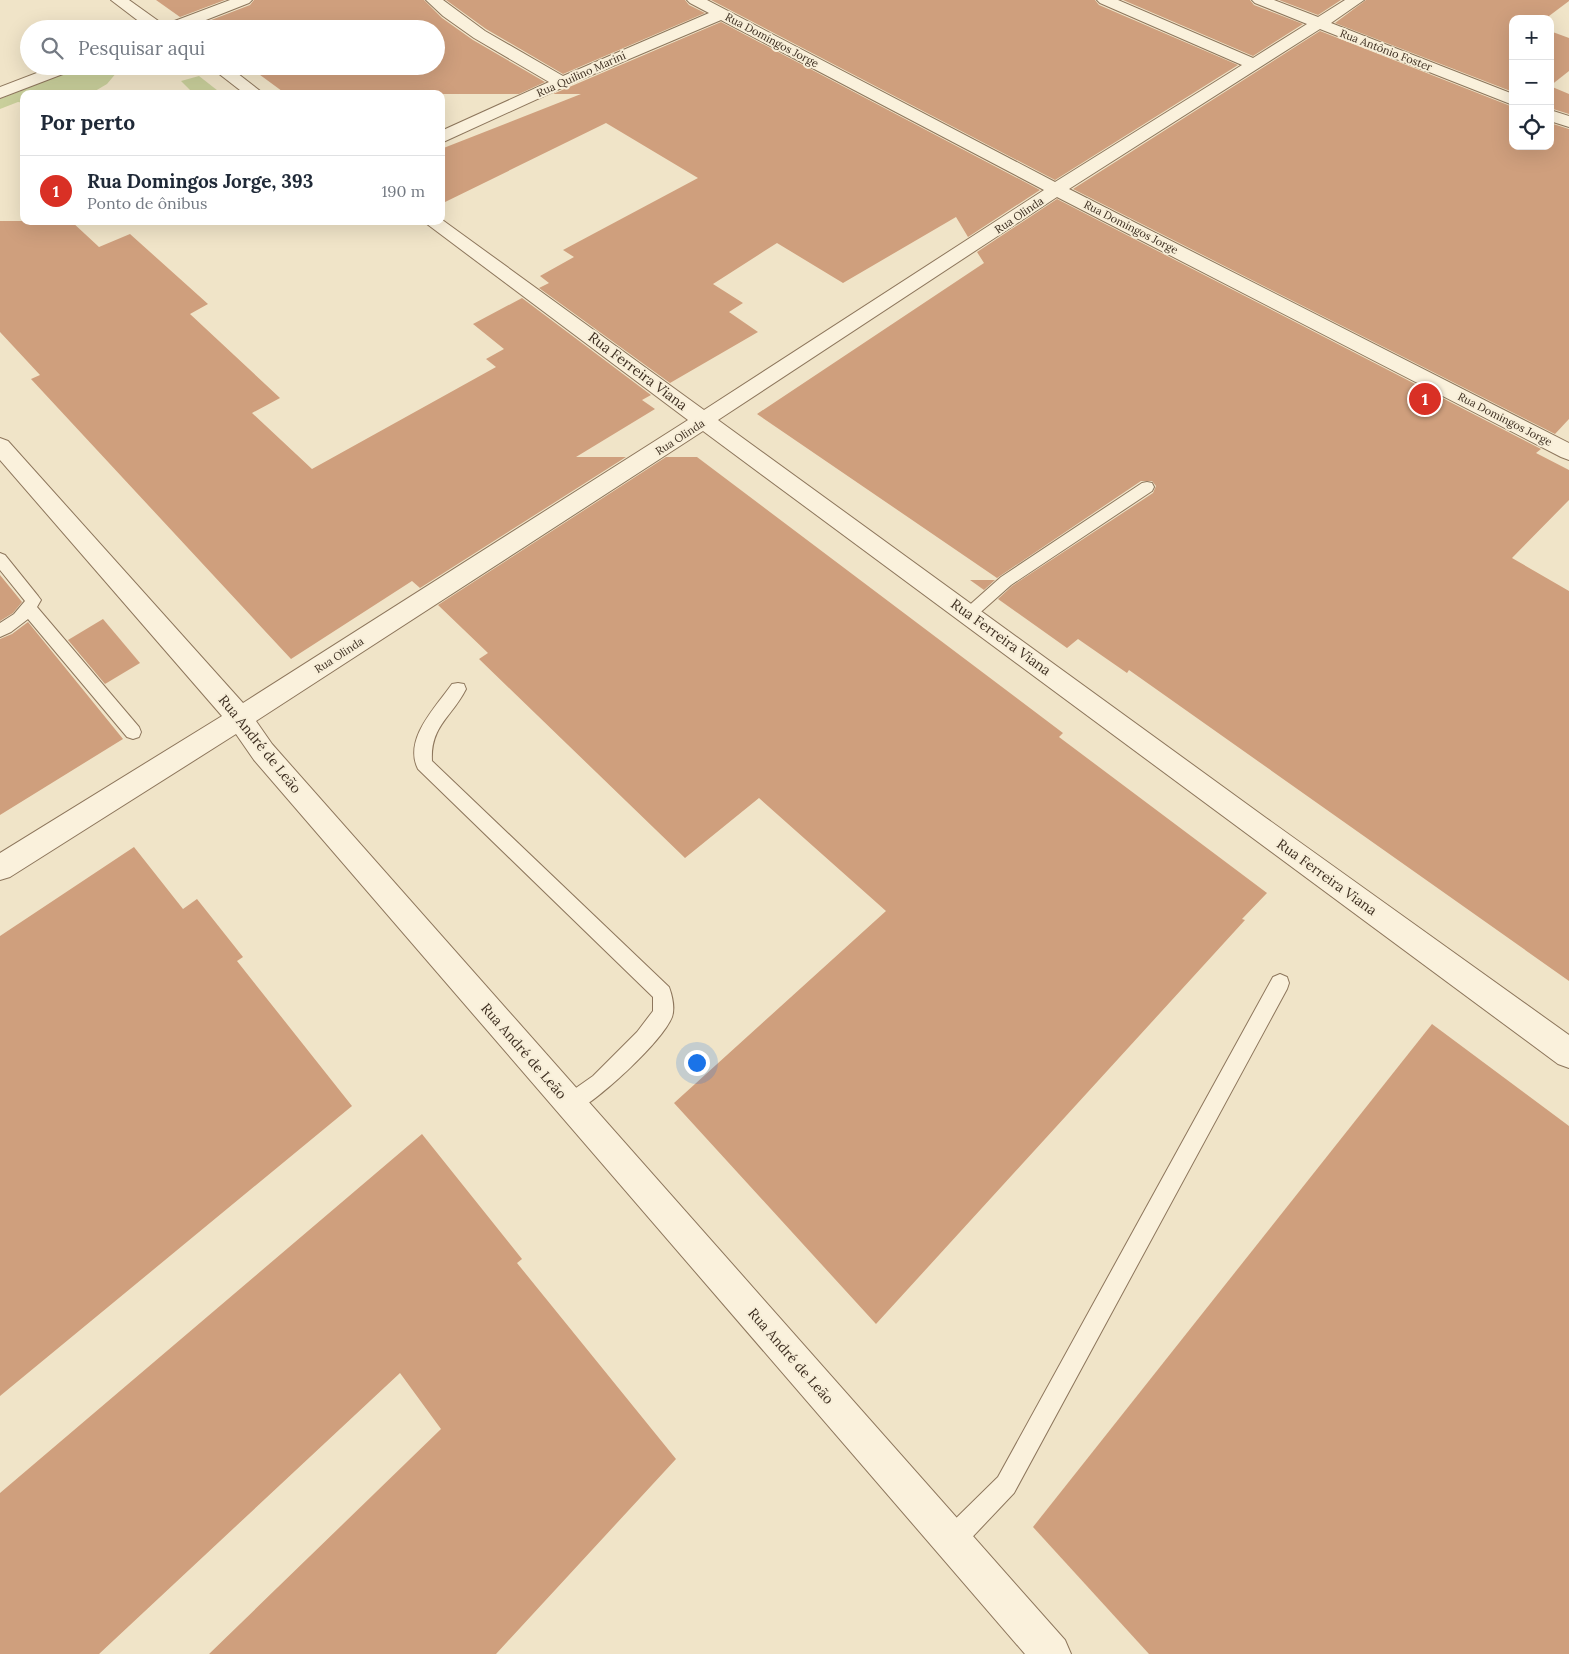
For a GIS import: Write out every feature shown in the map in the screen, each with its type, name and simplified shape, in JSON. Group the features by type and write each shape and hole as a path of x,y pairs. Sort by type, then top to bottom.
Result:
{"street":[{"path":"119,0 147,20"},
{"path":"192,20 244,0"},
{"path":"434,0 445,10 493,42 562,82"},
{"name":"Rua Domingos Jorge","path":"695,0 1056,189 1569,452"},
{"path":"1105,0 1253,64"},
{"name":"Rua Antônio Foster","path":"1260,0 1509,98"},
{"name":"Rua Olinda","path":"0,868 240,718 705,421 1030,208 1056,189 1356,0"},
{"name":"Rua Quilino Mariní","path":"445,136 562,82 721,14"},
{"path":"0,93 47,75"},
{"path":"230,75 250,90"},
{"path":"1554,116 1569,122"},
{"name":"Rua Ferreira Viana","path":"437,225 1264,832 1569,1053"},
{"name":"Rua André de Leão","path":"0,446 240,718 263,752 1051,1654"}],"lane":[{"path":"969,614 1006,580 1147,487"},
{"path":"0,559 33,600 29,609 17,620 0,631"},
{"path":"29,609 133,732"},
{"path":"458,688 427,732 423,747 424,764 662,993 663,1014 644,1039 600,1083 570,1104"},
{"path":"952,1540 1006,1485 1280,983"}],"green space":[{"path":"60,75 114,75 107,84 97,90 23,90"},
{"path":"199,76 217,90 190,90 181,81"},
{"path":"20,91 20,102 0,109 0,99"}],"building":[{"path":"156,0 225,0 180,17"},
{"path":"254,0 424,0 445,20 211,20 250,5"},
{"path":"446,0 685,0 689,5 705,13 563,74 486,29"},
{"path":"711,0 1095,0 1099,5 1238,65 1055,180"},
{"path":"1123,0 1250,0 1254,5 1303,24 1253,56"},
{"path":"1279,0 1341,0 1318,15"},
{"path":"1366,0 1569,0 1550,15 1509,15 1509,90 1335,23"},
{"path":"445,20 473,40 545,82 519,94 445,94 445,90 281,90 260,75 445,75"},
{"path":"721,22 1040,190 968,237 956,217 843,283 777,243 713,284 743,303 729,312 758,332 670,383 539,288 549,283 540,276 574,257 563,250 698,178 606,123 445,202 445,147 581,94 553,94"},
{"path":"1320,31 1509,105 1509,150 1554,150 1554,124 1569,129 1569,419 1555,434 1073,189"},
{"path":"1554,32 1569,38 1569,71 1554,83"},
{"path":"1554,88 1569,94 1569,114 1554,109"},
{"path":"1057,199 1541,449 1536,453 1569,470 1569,500 1512,558 1569,591 1569,981 1129,670 1127,673 1078,639 1067,648 998,599 1012,586 1153,493 1156,486 1152,481 1141,481 997,578 757,414 984,263 977,252"},
{"path":"0,221 20,221 20,225 75,225 99,247 130,234 208,304 190,314 280,398 252,413 312,469 496,367 486,359 504,349 473,324 522,298 651,395 642,400 655,409 576,457 626,457 420,588 412,581 291,659 31,379 40,375 0,332"},
{"path":"666,457 697,457 1063,733 1059,737 1267,893 1242,919 1245,920 876,1324 674,1103 886,911 759,798 685,858 479,659 488,653 438,605"},
{"path":"0,575 22,602 13,613 0,621"},
{"path":"970,580 995,580 984,590"},
{"path":"103,619 140,663 105,684 68,640"},
{"path":"28,622 123,739 0,815 0,639 12,634"},
{"path":"134,847 183,909 197,899 243,957 237,961 352,1106 0,1396 0,936"},
{"path":"1432,1024 1569,1126 1569,1654 1149,1654 1033,1527"},
{"path":"422,1134 522,1259 517,1263 676,1459 496,1654 209,1654 441,1429 400,1373 99,1654 0,1654 0,1493"}],"place":[{"name":"Rua Domingos Jorge, 393","path":"1425,399"}]}
